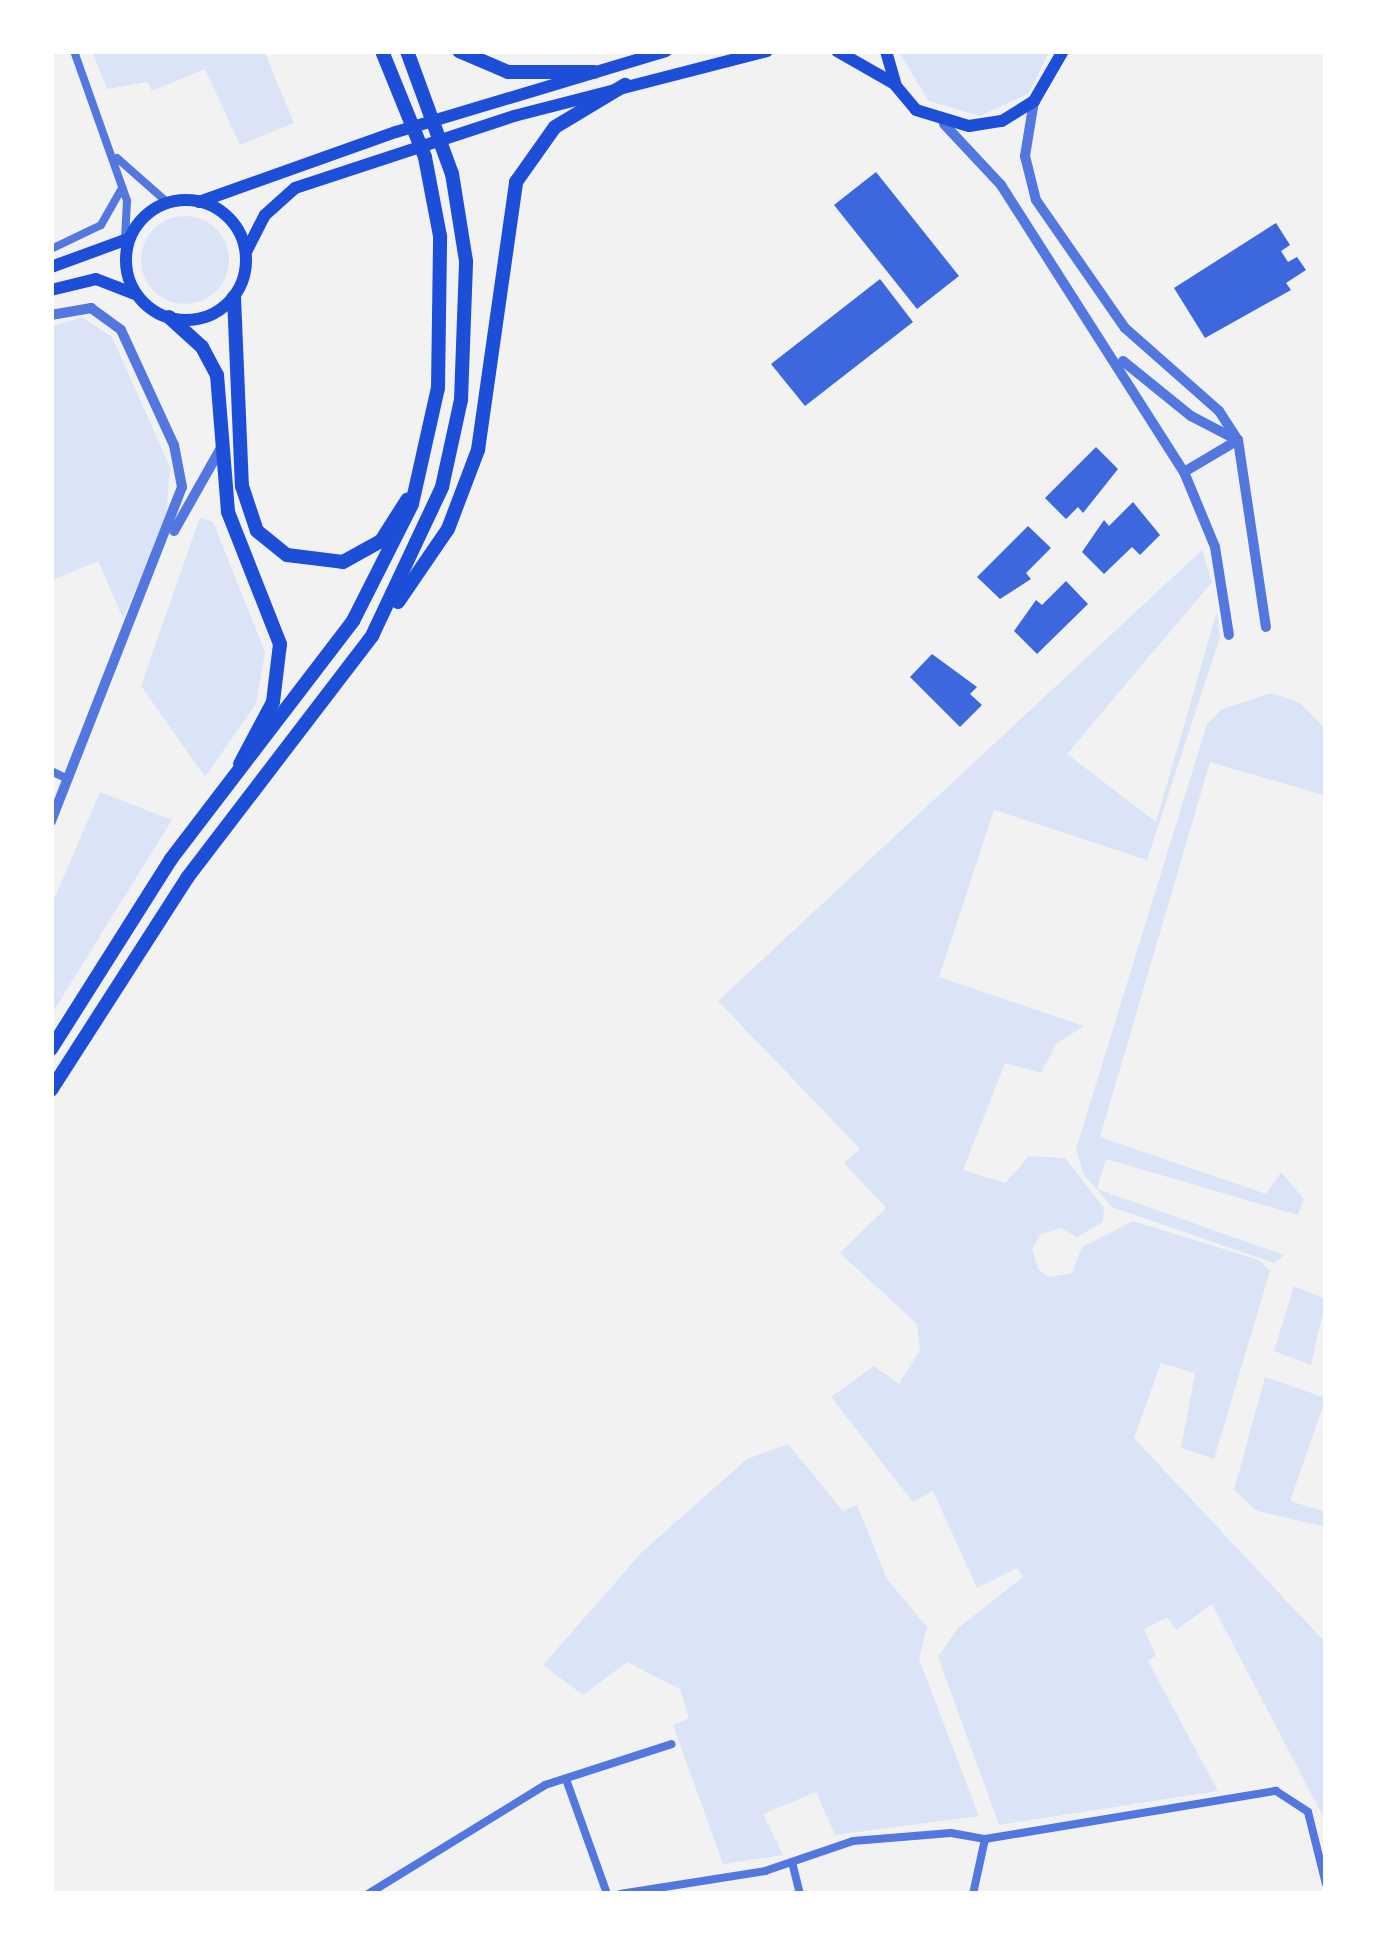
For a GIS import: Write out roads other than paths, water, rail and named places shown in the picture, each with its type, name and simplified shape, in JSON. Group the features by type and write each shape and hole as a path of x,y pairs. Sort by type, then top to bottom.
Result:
{"highway":[{"path":"51,1048 171,859 371,593 417,486 442,338 431,180 405,100 382,51"},
{"path":"386,614 442,487 461,400 467,289 452,174 426,92 407,51"},
{"path":"459,51 508,72 594,72"},
{"path":"51,1090 187,878 448,529 478,450 516,182 555,127 625,85"},
{"path":"234,297 242,486 265,539 298,559 343,562 381,542 417,486"},
{"path":"169,317 214,368 232,525 276,626 281,656 273,702 234,780"}],"main road":[{"path":"51,267 125,240 168,203 199,202 666,51"},
{"path":"51,290 96,279 136,295 169,317 198,320 234,297 265,215 295,188 625,85 767,51"},
{"path":"837,51 896,86 916,110 944,124 1002,122 1034,101 1061,54"},
{"path":"886,51 896,86"},
{"path":"199,202 224,214 248,250"},
{"path":"125,240 124,268 136,295"}],"street":[{"path":"74,51 123,186 125,240"},
{"path":"1034,101 1025,156 1036,200 1125,328 1220,411 1238,440 1266,627"},
{"path":"944,124 1001,185 1117,356 1184,472 1215,547 1229,635"},
{"path":"110,146 128,175 168,203"},
{"path":"51,249 101,225 123,186"},
{"path":"51,315 84,307 112,319 180,462 181,496 51,820"},
{"path":"1117,356 1191,416 1238,440"},
{"path":"1184,472 1238,440"},
{"path":"168,536 222,445"},
{"path":"51,771 68,779"},
{"path":"368,1894 416,1871 535,1790 672,1744"},
{"path":"567,1782 607,1894"},
{"path":"620,1894 792,1862 868,1839 951,1833 985,1839 1280,1791 1311,1818 1326,1884"},
{"path":"973,1894 985,1839"},
{"path":"792,1862 800,1894"}]}
